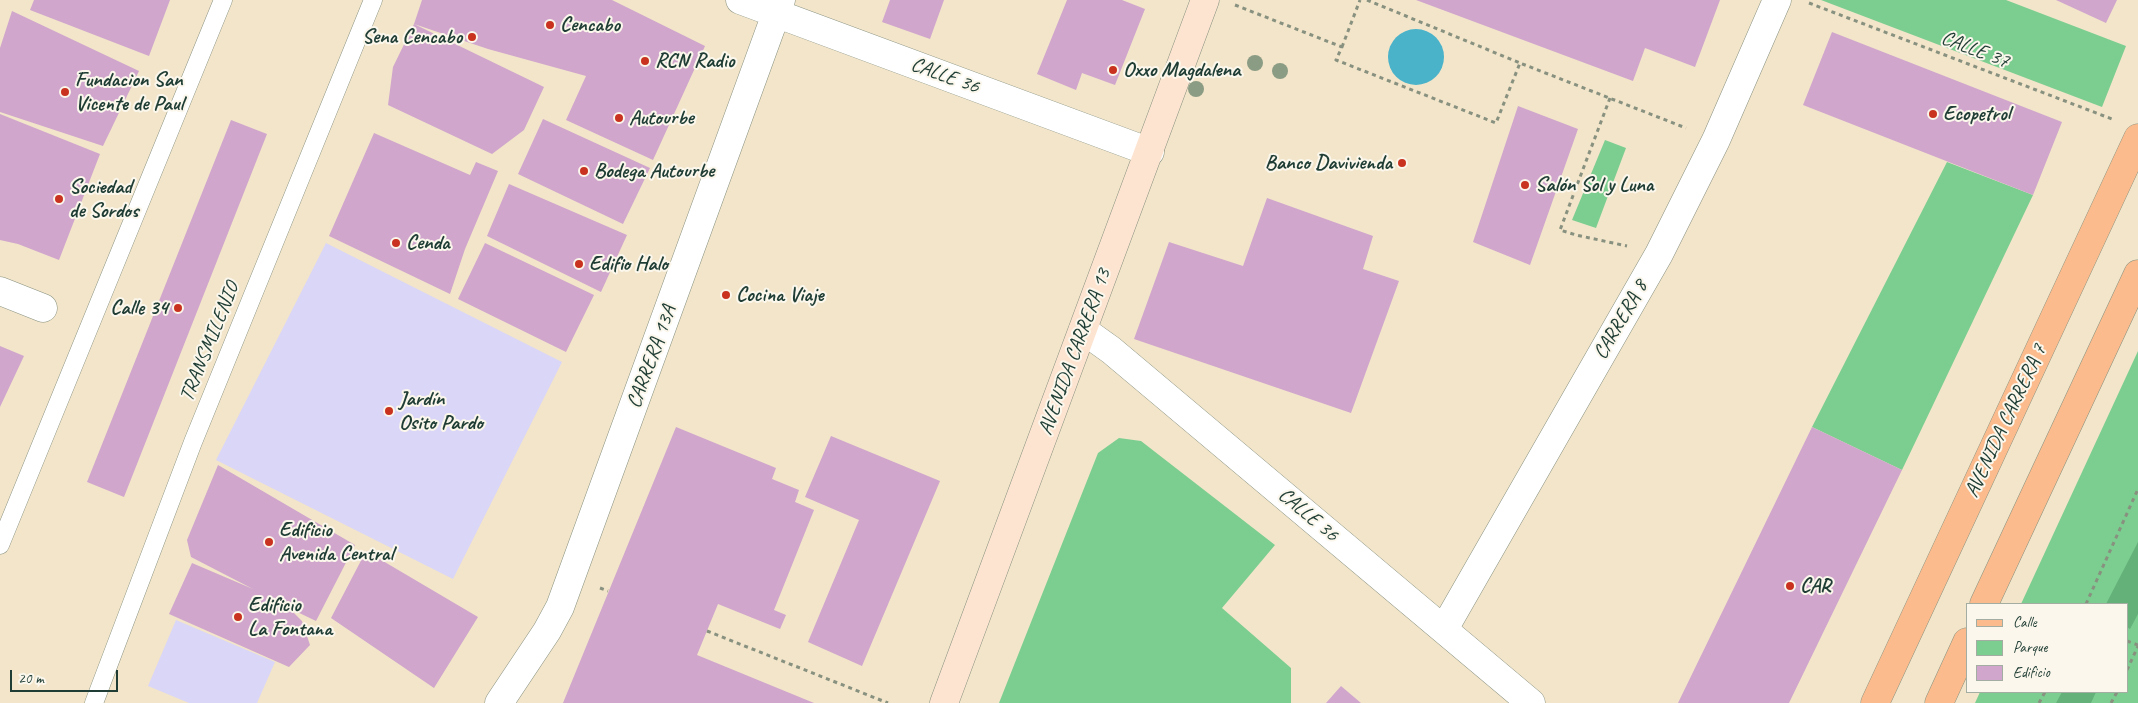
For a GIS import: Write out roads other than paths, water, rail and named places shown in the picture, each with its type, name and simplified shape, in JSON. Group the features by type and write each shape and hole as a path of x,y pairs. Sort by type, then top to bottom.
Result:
{"main road":[{"name":"AVENIDA CARRERA 13","path":"944,703 1150,152 1218,1"},
{"name":"AVENIDA CARRERA 7","path":"1874,703 2129,130"},
{"path":"1984,603 2138,274"},
{"path":"1938,703 1966,644"}],"street":[{"name":"CALLE 36","path":"740,0 779,7 1150,152"},
{"name":"CARRERA 8","path":"1444,629 1659,254 1716,140 1777,0"},
{"name":"CARRERA 13A","path":"498,703 547,631 560,607 779,7"},
{"path":"0,292 43,308"},
{"name":"CALLE 36","path":"1083,330 1111,350 1531,703"}],"lane":[{"path":"0,545 223,0"},
{"name":"TRANSMILENIO","path":"94,703 193,442 373,0"}],"water":[{"path":"1416,29 1427,31 1436,37 1442,46 1444,57 1442,68 1436,77 1427,83 1416,85 1405,83 1396,77 1390,68 1388,57 1390,46 1396,37 1405,31"}],"place":[{"name":"Cencabo","path":"550,25"},
{"name":"Sena Cencabo","path":"472,37"},
{"name":"RCN Radio","path":"645,61"},
{"name":"Oxxo Magdalena","path":"1113,70"},
{"name":"Fundacion San Vicente de Paul","path":"65,92"},
{"name":"Ecopetrol","path":"1933,114"},
{"name":"Autourbe","path":"619,118"},
{"name":"Banco Davivienda","path":"1402,163"},
{"name":"Bodega Autourbe","path":"584,171"},
{"name":"Salón Sol y Luna","path":"1525,185"},
{"name":"Sociedad de Sordos","path":"59,199"},
{"name":"Cenda","path":"396,243"},
{"name":"Edifio Halo","path":"579,264"},
{"name":"Cocina Viaje","path":"726,295"},
{"name":"Calle 34","path":"178,308"},
{"name":"Jardín Osito Pardo","path":"389,411"},
{"name":"Edificio Avenida Central","path":"269,542"},
{"name":"CAR","path":"1790,586"},
{"name":"Edificio La Fontana","path":"238,617"}]}
